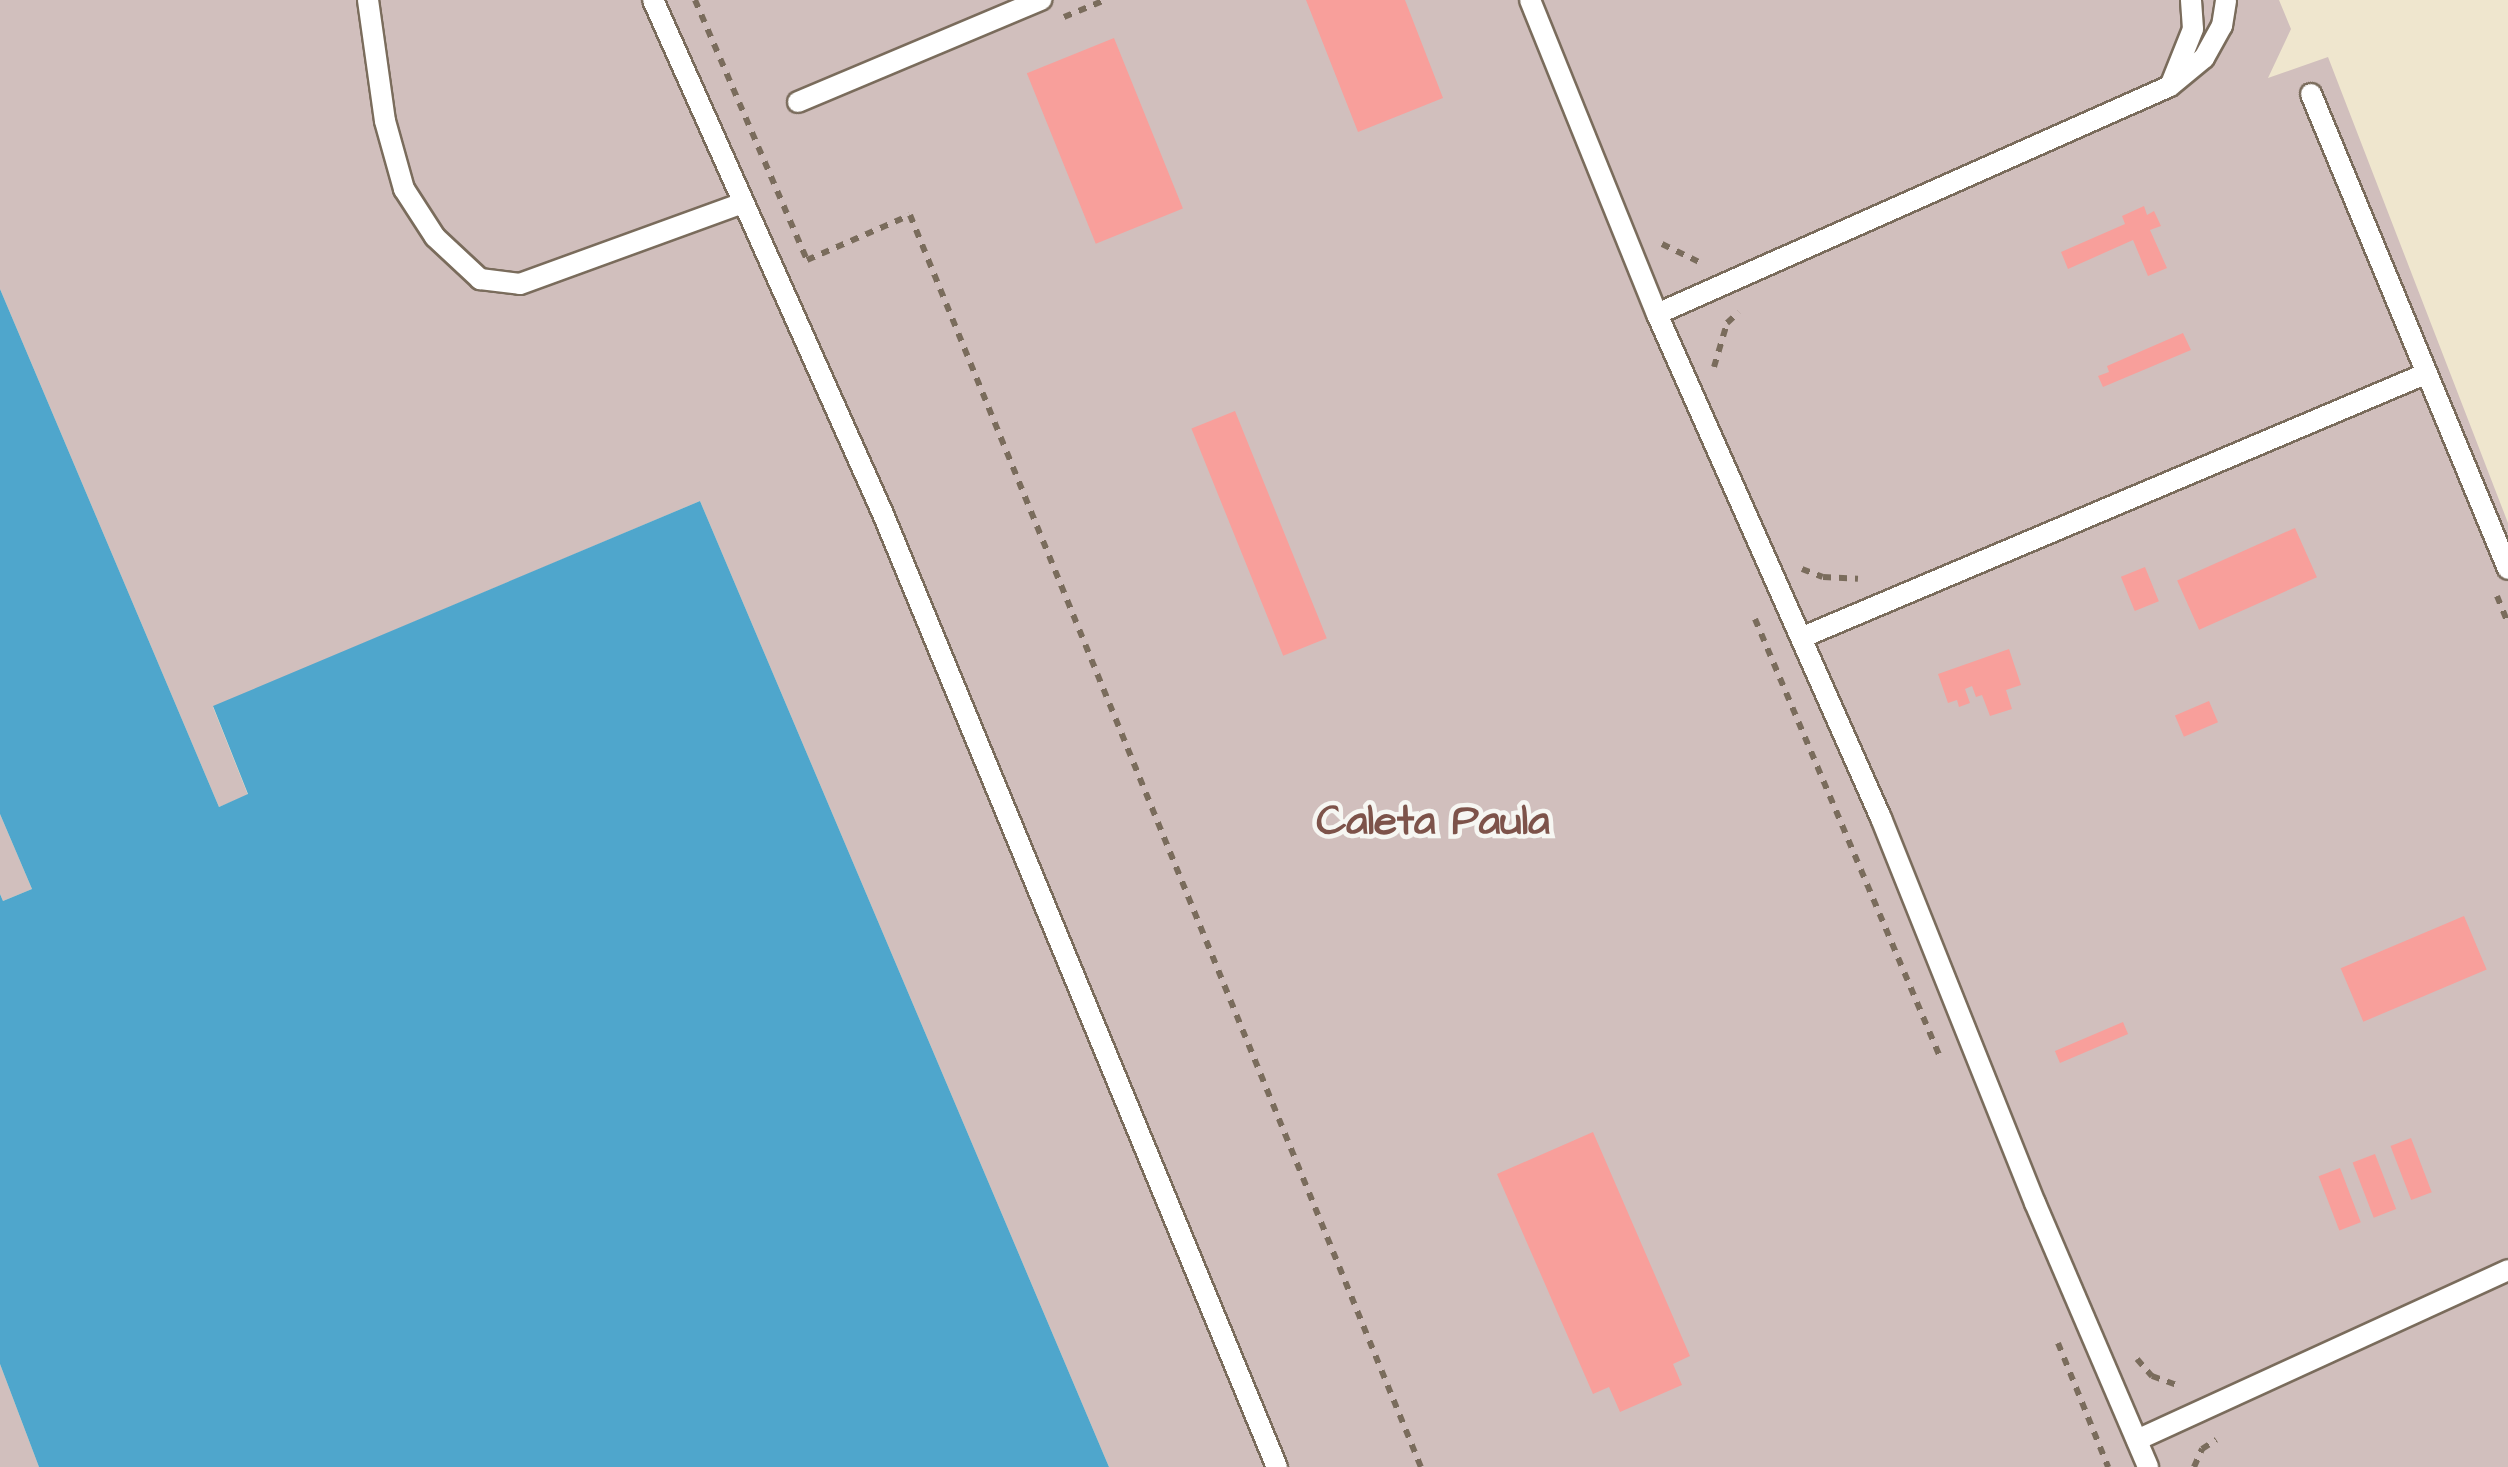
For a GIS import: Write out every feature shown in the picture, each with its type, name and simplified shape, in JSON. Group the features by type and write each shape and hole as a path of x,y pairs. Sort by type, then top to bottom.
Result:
{"lane":[{"path":"368,0 385,121 404,190 435,237 480,279 520,284 742,203"},
{"path":"653,0 890,532 1277,1467"},
{"path":"798,102 1041,0"},
{"path":"1530,0 1657,314 1803,637 2148,1467"},
{"path":"2170,86 2192,29 2191,0"},
{"path":"1657,314 2170,86 2204,58 2222,26 2226,0"},
{"path":"2310,94 2424,374 2499,575"},
{"path":"1803,637 2424,374"},
{"path":"2137,1440 2508,1270"}],"path":[{"path":"695,0 807,260 910,214 1421,1467"},
{"path":"1658,239 1666,249 1692,262 1725,255 1748,303 1727,323 1714,368 1720,382"},
{"path":"1791,555 1800,568 1823,577 1854,581 1870,574"},
{"path":"2499,575 2508,623"},
{"path":"1753,614 1944,1066"},
{"path":"2057,1340 2108,1467"},
{"path":"2131,1353 2152,1376 2181,1387 2193,1383"}],"shaded area":[{"path":"0,0 2279,0 2291,29 2268,78 2328,57 2508,523 2508,1467 1109,1467 700,501 213,707 248,795 219,807 0,289"},
{"path":"0,814 32,889 3,901 0,894"},
{"path":"0,1364 39,1467 0,1467"}],"water":[{"path":"0,289 219,807 248,794 213,706 700,501 1109,1467 39,1467 0,1364 0,894 3,901 32,889 0,814"}],"building":[{"path":"1306,0 1405,0 1443,98 1358,132"},
{"path":"1114,38 1183,209 1096,244 1027,73"},
{"path":"2144,206 2147,215 2154,211 2161,226 2150,230 2167,268 2148,276 2133,240 2068,269 2061,252 2125,224 2122,216"},
{"path":"2183,333 2191,350 2103,387 2098,376 2109,372 2107,366"},
{"path":"1235,411 1327,638 1283,656 1191,429"},
{"path":"2295,528 2317,577 2199,630 2177,580"},
{"path":"2145,567 2159,601 2135,611 2121,577"},
{"path":"2009,649 2021,685 2006,690 2012,709 1990,716 1982,695 1976,697 1972,686 1965,689 1970,703 1959,707 1957,700 1948,703 1938,674"},
{"path":"2209,701 2218,722 2184,737 2175,715"},
{"path":"2464,916 2487,969 2363,1022 2341,968"},
{"path":"2123,1022 2128,1034 2060,1063 2055,1051"},
{"path":"1593,1132 1690,1356 1673,1364 1682,1385 1620,1412 1609,1387 1593,1394 1497,1174"},
{"path":"2411,1138 2432,1192 2411,1200 2390,1146"},
{"path":"2375,1154 2396,1209 2374,1218 2353,1163"},
{"path":"2340,1168 2361,1222 2339,1230 2319,1176"}],"district":[{"name":"Caleta Paula","path":"1433,822"}]}
